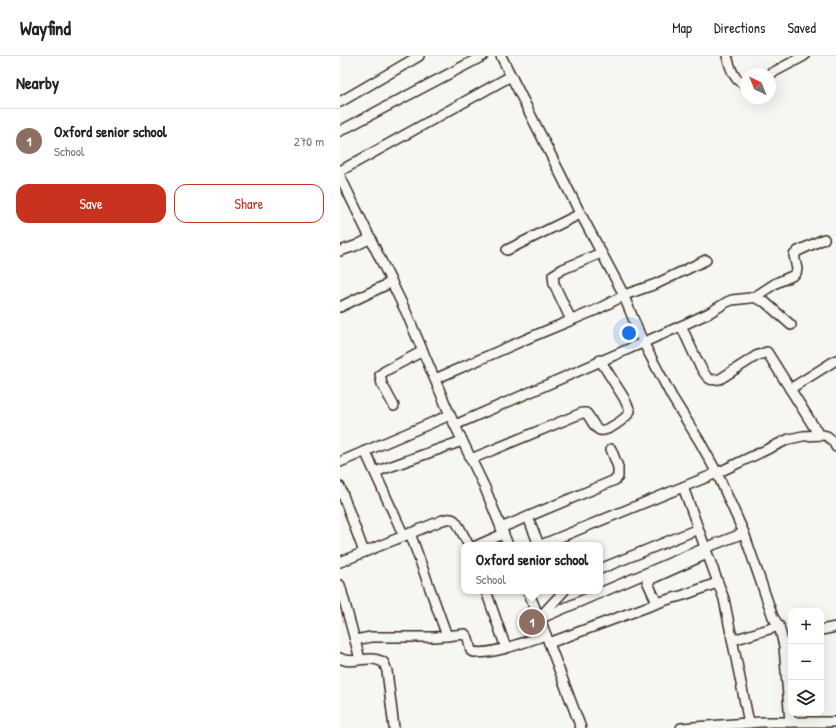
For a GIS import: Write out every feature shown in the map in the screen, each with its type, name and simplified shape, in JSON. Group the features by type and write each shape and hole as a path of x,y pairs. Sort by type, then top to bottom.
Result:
{"street":[{"path":"340,102 419,56"},
{"path":"340,131 483,56"},
{"path":"501,56 580,214 625,299 643,342 675,402 717,473 744,533 773,617 787,637 790,722"},
{"path":"727,56 734,74 740,82"},
{"path":"776,71 804,56"},
{"path":"340,171 511,76"},
{"path":"340,176 392,282 450,415 485,488 507,542"},
{"path":"507,250 580,214"},
{"path":"340,251 371,238"},
{"path":"455,425 600,360 681,326 732,300 753,297 776,283 792,276 797,269 794,255 798,251 824,239"},
{"path":"571,320 554,284 553,275 563,269 601,253"},
{"path":"435,379 596,310 623,296 656,284 706,260"},
{"path":"340,307 392,282"},
{"path":"753,297 766,302 791,325"},
{"path":"681,326 703,371 710,379 720,379 756,356 767,352 819,435"},
{"path":"394,406 382,384 380,375 423,351"},
{"path":"471,460 582,413 586,413 597,429 601,431 606,430 625,417 630,411 628,406 600,360"},
{"path":"790,389 836,360"},
{"path":"340,462 450,415"},
{"path":"547,542 717,473 789,439 819,435 827,436 833,441 836,447"},
{"path":"375,472 462,441"},
{"path":"483,542 528,517 615,480 618,477 618,467 611,449"},
{"path":"365,451 407,534 447,636"},
{"path":"340,487 364,552"},
{"path":"683,487 725,605 749,723"},
{"path":"528,517 539,542"},
{"path":"340,562 407,534 449,519 456,522 467,542"},
{"path":"603,567 698,529"},
{"path":"657,603 647,581 744,533"},
{"path":"603,593 706,551"},
{"path":"355,640 465,634 468,638 471,651 476,653 493,652 547,639 717,583"},
{"path":"340,585 360,660"},
{"path":"487,594 506,648"},
{"path":"529,594 581,728"},
{"path":"539,619 561,594"},
{"path":"539,619 600,594"},
{"path":"732,640 779,626"},
{"path":"824,629 836,627"},
{"path":"340,658 346,660 374,658 384,663 387,671 394,728"},
{"path":"680,728 749,723 836,722"}],"shaded area":[{"path":"536,617 539,624 535,626 536,628 528,631 524,621"}],"place":[{"name":"Oxford senior school","path":"532,622"}]}
